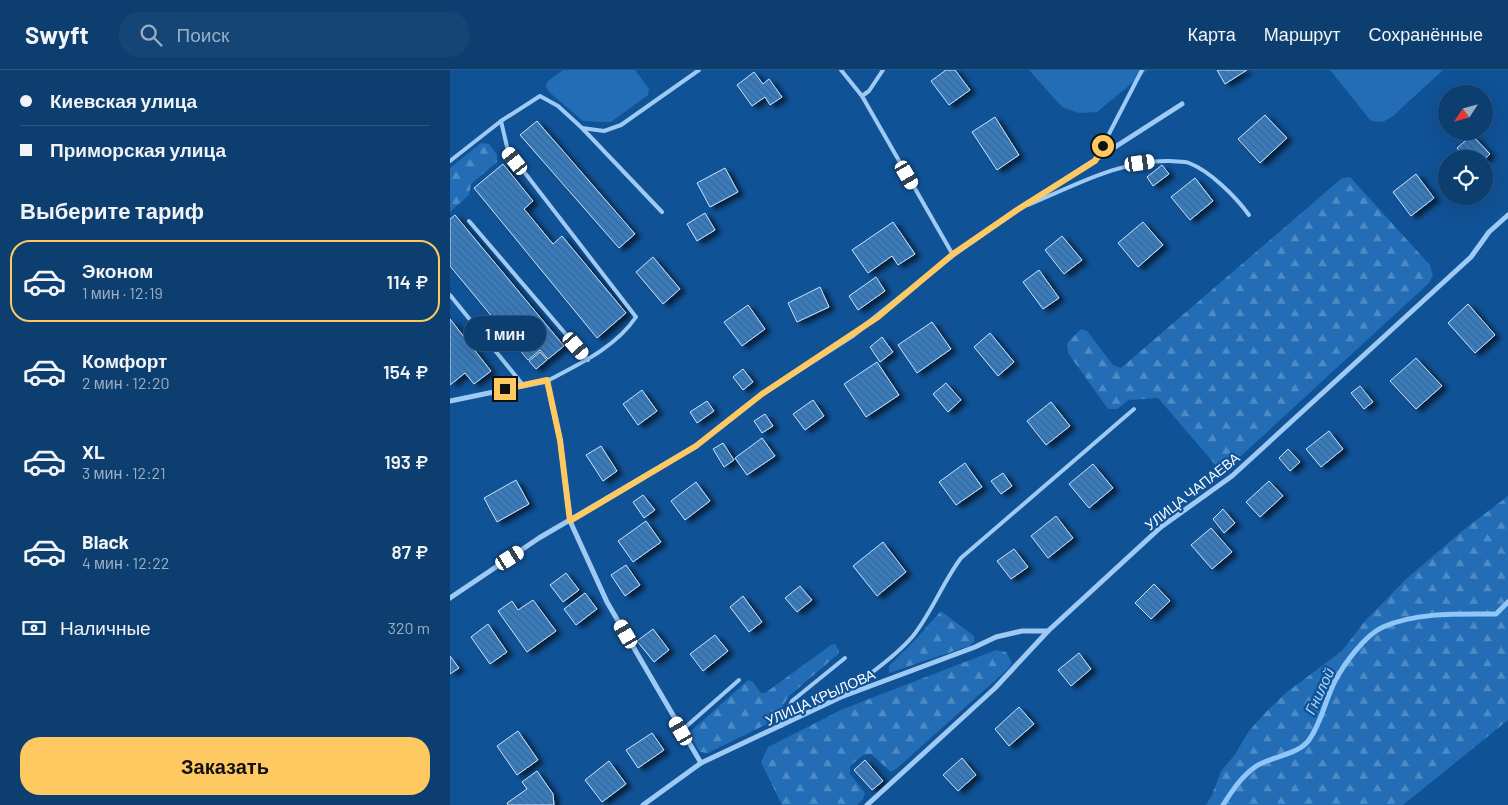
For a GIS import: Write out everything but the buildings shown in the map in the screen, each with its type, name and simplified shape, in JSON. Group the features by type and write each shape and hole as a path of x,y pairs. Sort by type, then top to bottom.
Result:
{"street":[{"path":"450,598 539,538 696,446 762,394 878,317 953,254 1017,210 1182,104"},
{"name":"УЛИЦА ЧАПАЕВА","path":"867,805 995,688 1048,631 1161,527 1232,476 1472,257 1489,232 1508,215"},
{"path":"450,400 547,380 560,440 570,521 607,602 701,763"},
{"name":"УЛИЦА КРЫЛОВА","path":"642,805 701,763 841,697 975,647 996,637 1022,632 1048,631"}],"lane":[{"path":"582,128 604,131 621,125 699,70"},
{"path":"841,70 862,96 953,254"},
{"path":"862,96 869,91 883,70"},
{"path":"1095,161 1142,70"},
{"path":"450,161 501,121 540,96 558,106 582,128 662,212"},
{"path":"501,121 508,152 636,318 627,331 588,360 547,380"},
{"path":"1017,210 1127,165 1153,161 1188,163 1237,197 1249,215"},
{"path":"469,221 588,360"},
{"path":"450,295 523,385"},
{"path":"841,697 893,655 913,636 929,612 948,574 961,558 1134,409"},
{"path":"781,726 792,701 845,658"},
{"path":"681,731 739,680"}],"green space":[{"path":"563,70 635,70 649,89 648,95 611,122 583,121 549,92 546,86 548,81"},
{"path":"1029,70 1148,70 1097,112 1079,113 1062,107"},
{"path":"1330,70 1443,70 1393,116 1383,122 1371,121"},
{"path":"481,143 489,144 497,155 497,162 471,184 469,195 450,212 450,168"},
{"path":"1350,177 1429,264 1433,275 1429,283 1228,468 1219,469 1158,398 1129,400 1117,409 1108,409 1068,353 1067,343 1081,329 1087,331 1113,365 1121,368 1342,178"},
{"path":"1508,496 1508,720 1403,805 1206,805 1221,771 1234,756 1249,731 1265,713 1287,692 1342,651 1365,621 1405,580 1462,531"},
{"path":"941,611 974,636 974,642 969,646 889,673 889,666"},
{"path":"835,644 839,651 838,654 789,696 780,710 767,724 708,753 700,752 692,738 691,731 748,680 752,681 761,693 765,693"},
{"path":"996,650 1006,652 1012,663 1008,669 896,769 891,772 871,754 863,755 850,766 850,774 865,793 863,799 857,805 782,805 761,762 768,747 843,709"}],"waterway":[{"name":"Гнилой","path":"1223,805 1233,789 1255,767 1268,760 1291,753 1309,740 1339,674 1349,659 1369,636 1376,631 1396,622 1424,616 1496,614 1508,602"}],"route":[{"path":"505,389 547,380 560,440 571,512 570,521 696,446 762,394 878,317 953,254 1017,210 1095,161 1103,146"}]}
